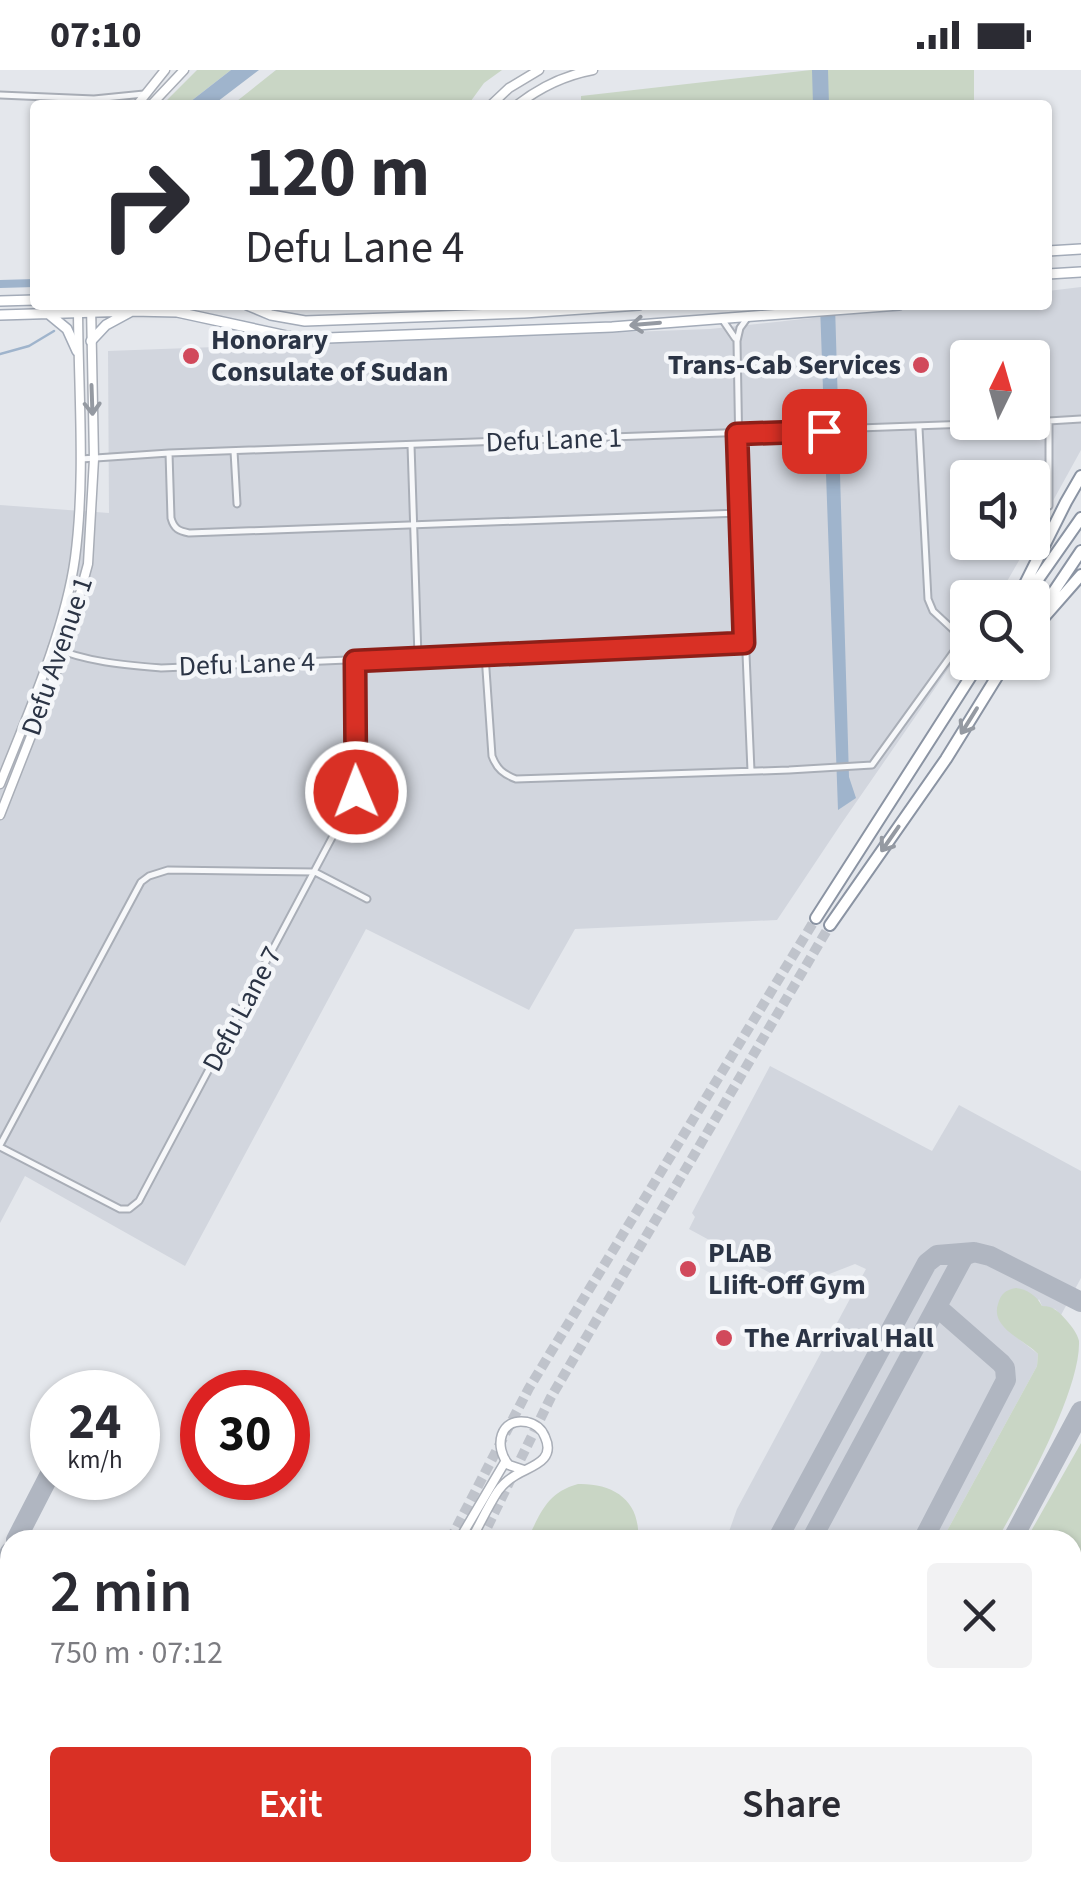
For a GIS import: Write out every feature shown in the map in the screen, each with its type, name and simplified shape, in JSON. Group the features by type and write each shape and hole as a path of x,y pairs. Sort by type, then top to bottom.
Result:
{"highway":[{"path":"1029,580 1081,476"},
{"path":"1034,580 1081,518"},
{"path":"1050,599 1081,552"},
{"path":"1050,608 1081,576"},
{"path":"816,918 968,680"},
{"path":"830,925 946,760 995,680"}],"main road":[{"path":"140,100 165,70"},
{"path":"156,100 184,70"},
{"path":"496,100 539,70"},
{"path":"525,100 545,87 593,70"},
{"path":"1052,251 1081,250"},
{"path":"1052,274 1081,272"},
{"path":"0,301 30,300"},
{"path":"0,315 72,310"},
{"name":"Defu Avenue 1","path":"0,784 52,646 74,562 81,459 78,310"},
{"name":"Defu Avenue 1","path":"0,815 64,652 88,564 94,458 91,310"},
{"path":"112,310 195,314 301,339 612,327 844,310"},
{"path":"259,310 305,320 479,310 567,310"},
{"path":"521,310 524,313"},
{"path":"91,342 106,325 132,311"},
{"path":"48,314 68,329 77,351"},
{"path":"477,1530 499,1490 510,1478 538,1465 547,1452 542,1431 532,1424 515,1423 505,1430 499,1442 501,1456 513,1468 524,1470"},
{"path":"464,1530 505,1462"}],"street":[{"path":"0,95 94,99 144,94"},
{"path":"94,99 98,100"},
{"path":"748,316 736,341 751,771"},
{"path":"721,318 736,341"},
{"name":"Defu Lane 1","path":"1050,421 1081,419"},
{"name":"Defu Lane 1","path":"81,459 950,426"},
{"path":"919,428 928,600 933,611 950,624"},
{"path":"411,446 418,657"},
{"path":"234,451 237,504"},
{"path":"169,453 173,526 190,533 740,512"},
{"name":"Defu Lane 4","path":"52,646 118,665 161,668 744,643"},
{"path":"485,653 492,756 496,768 516,778 872,765 950,656"},
{"name":"Defu Lane 7","path":"0,1146 120,1209 135,1206 356,792 355,661"},
{"path":"0,1146 142,882 149,876 168,870 316,872 367,899"}],"shaded area":[{"path":"1081,287 1081,450 1050,506 1050,460 950,460 950,560 1019,560 1008,580 950,580 950,667 777,920 575,929 529,1010 366,929 185,1266 25,1176 0,1223 0,505 109,513 108,351 710,329 886,310 1052,310 1052,291"},
{"path":"770,1066 932,1151 959,1105 1081,1171 1081,1278 1061,1315 1042,1306 1039,1299 1015,1336 1038,1354 1037,1366 947,1530 730,1530 737,1509 866,1269 855,1264 796,1287 689,1229 695,1217 692,1213"}],"green space":[{"path":"197,70 231,70 192,100 167,100"},
{"path":"276,70 502,70 484,83 472,100 238,100"},
{"path":"811,70 974,70 974,100 581,100 581,96"},
{"path":"1016,1288 1031,1294 1042,1306 1056,1310 1076,1333 1079,1341 1071,1387 1003,1530 947,1530 1037,1366 1038,1354 999,1320 998,1304 1006,1291"},
{"path":"1081,1443 1081,1530 1032,1530"},
{"path":"578,1484 614,1491 630,1505 638,1530 532,1530 551,1499"}],"water":[{"path":"231,70 259,70 220,100 192,100"},
{"path":"812,70 828,70 829,100 813,100"},
{"path":"820,310 835,310 849,777 856,798 838,810"}],"waterway":[{"path":"0,284 30,283"},
{"path":"0,354 29,346 54,331"}],"taxiway":[{"path":"782,1530 927,1263 937,1255 974,1252"},
{"path":"816,1530 964,1256 974,1252 990,1256 1081,1302"},
{"path":"928,1530 1006,1380 1001,1363 937,1307"},
{"path":"1017,1530 1081,1411"},
{"path":"21,1530 37,1500"}],"tunnel":[{"path":"455,1530 529,1388 816,918"},
{"path":"486,1530 551,1397 830,925"}],"place":[{"name":"Honorary Consulate of Sudan","path":"191,356"},
{"name":"Trans-Cab Services","path":"921,365"},
{"name":"PLAB LIift-Off Gym","path":"688,1269"},
{"name":"The Arrival Hall","path":"724,1338"}],"route":[{"path":"356,792 355,661 744,643 737,434 824,431"}]}
